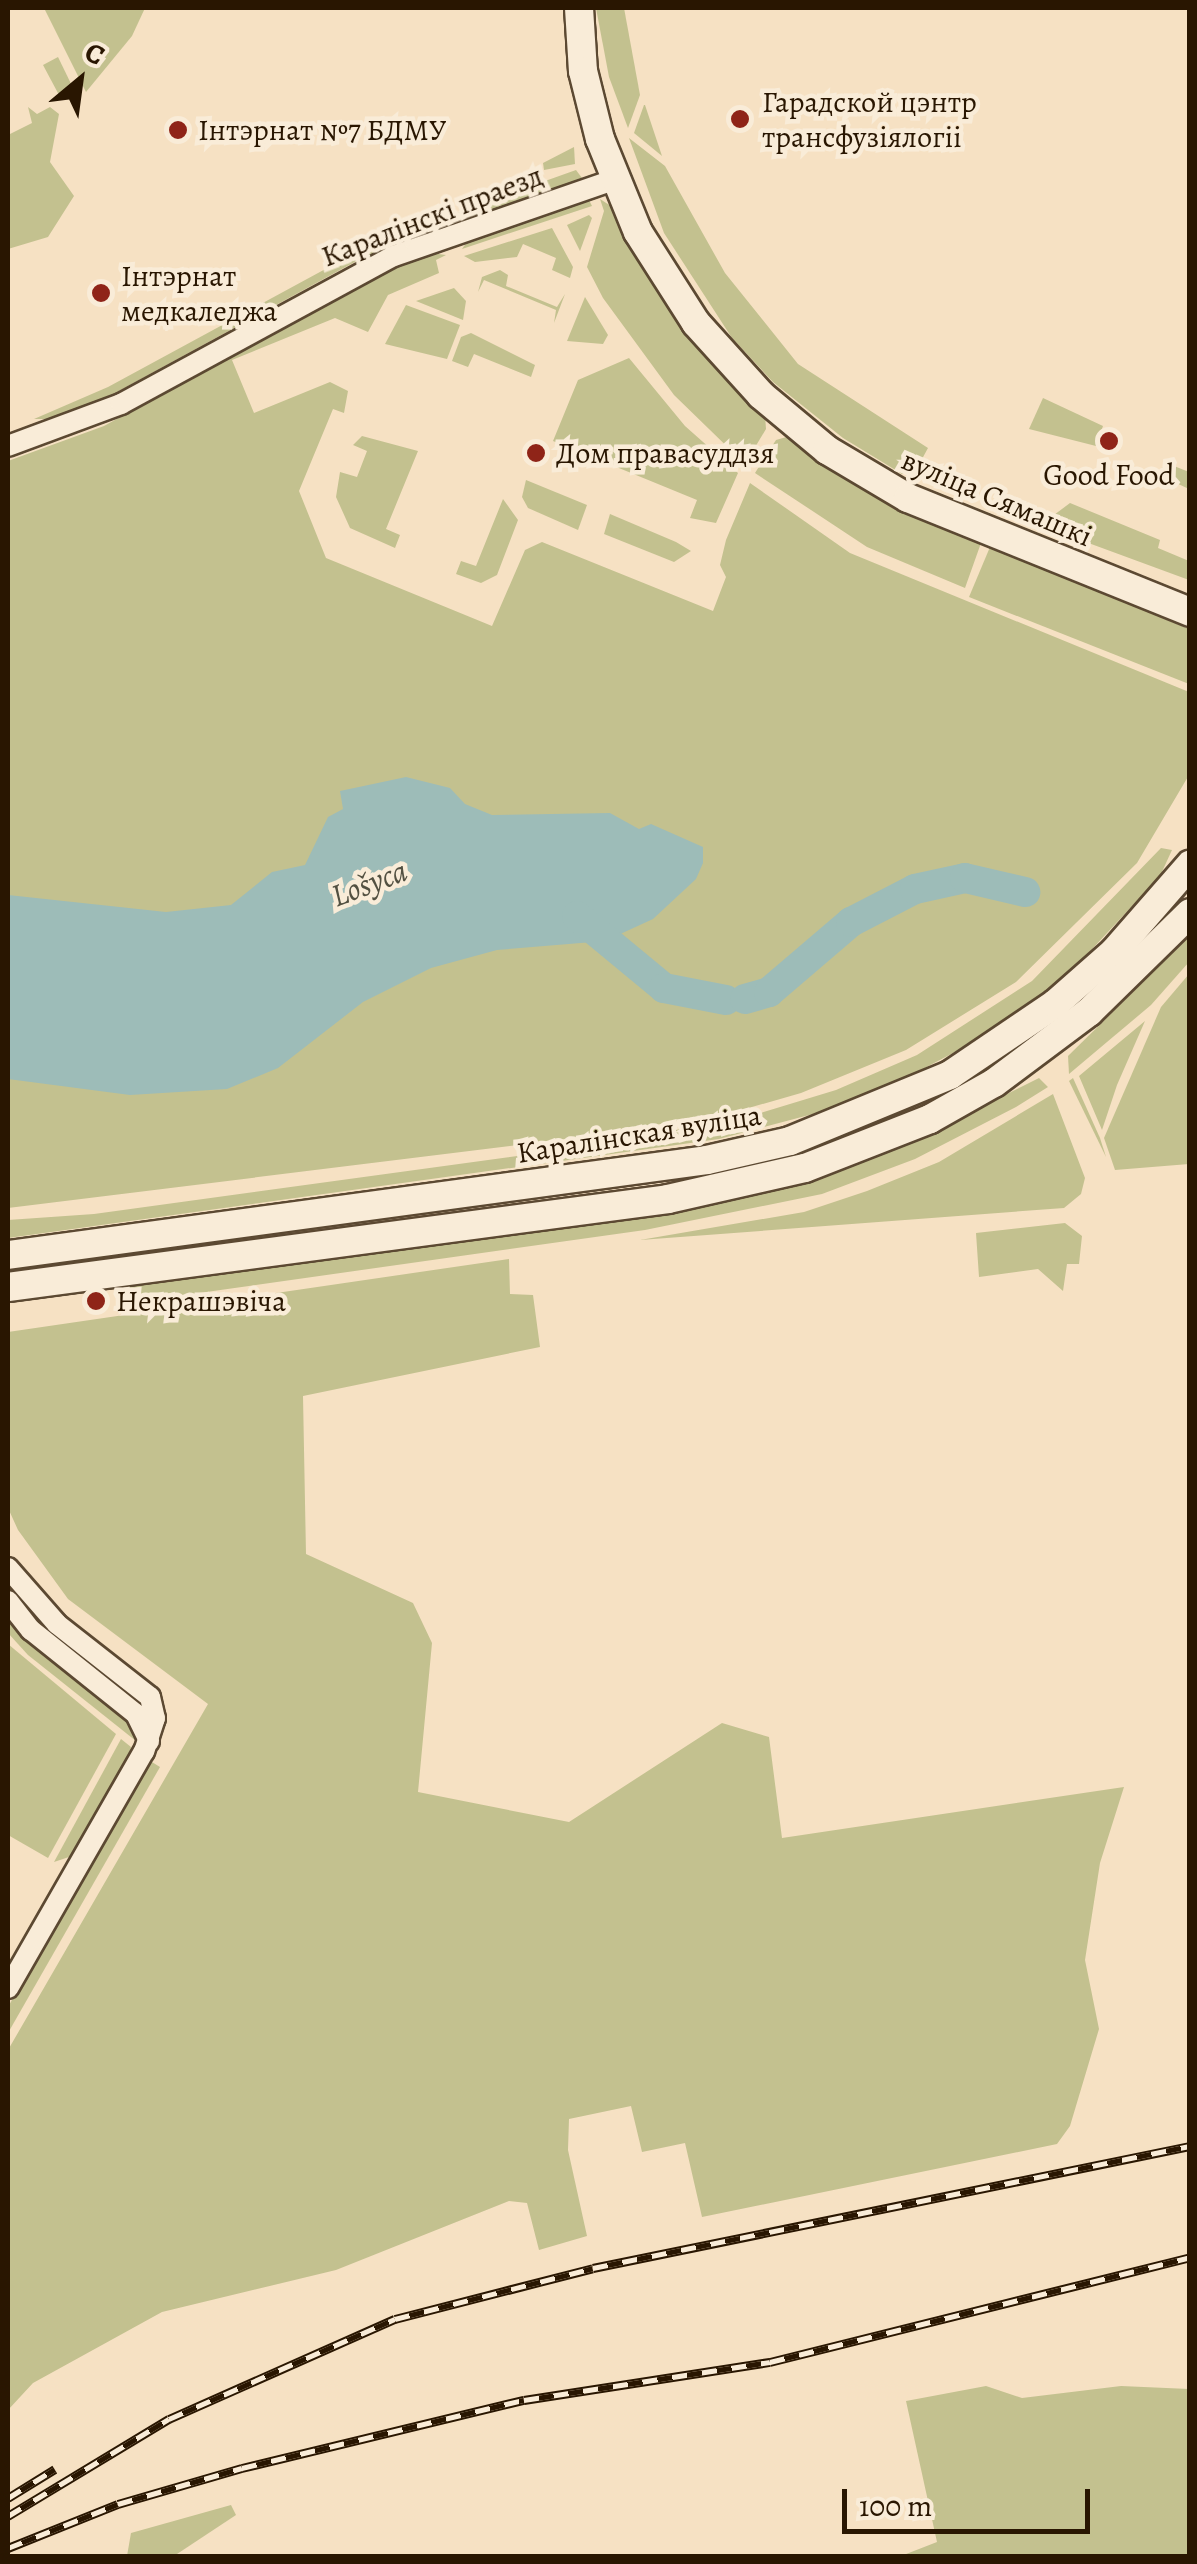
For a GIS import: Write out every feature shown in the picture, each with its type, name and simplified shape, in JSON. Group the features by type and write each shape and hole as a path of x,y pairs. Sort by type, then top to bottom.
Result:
{"main road":[{"name":"вуліца Сямашкі","path":"579,8 584,71 614,180 646,247 696,323 761,395 826,450 937,512 1190,612"},
{"name":"Каралінская вуліца","path":"8,1255 707,1160 866,1116 950,1076 1055,1004 1114,952 1190,865"},
{"path":"8,1288 752,1183 930,1120 994,1083 1089,1012 1190,913"},
{"path":"468,1193 478,1207 471,1224"}],"street":[{"name":"Каралінскі праезд","path":"8,446 121,404 382,261 614,180"},
{"path":"8,1568 56,1624 150,1697 155,1718 149,1740 8,1988"},
{"path":"8,1601 31,1630 136,1714 149,1740"}],"shaded area":[{"path":"44,8 145,8 132,36 86,92"},
{"path":"596,8 624,8 640,95 628,128 609,77"},
{"path":"58,57 76,94 72,100 59,95 43,65"},
{"path":"645,105 662,156 634,133"},
{"path":"28,107 37,114 50,107 59,114 50,162 74,196 48,237 8,249 8,135 32,123"},
{"path":"629,138 665,166 725,273 798,364 928,448 916,470 902,474 843,438 773,382 732,338 664,233"},
{"path":"574,147 575,164 544,170 543,163"},
{"path":"576,170 582,178 362,258 115,393 54,419 34,419 108,387 377,241"},
{"path":"600,199 614,208 683,329 765,415 766,429 745,464 674,395 603,298 587,267 604,211"},
{"path":"589,200 592,206 462,249 469,239"},
{"path":"589,215 592,218 580,251 567,225"},
{"path":"552,228 573,267 570,278 552,270 556,258 523,244 517,257 475,262 464,256"},
{"path":"431,253 446,255 436,260 439,273 388,295 368,332 335,318 232,360 254,413 330,382 348,391 344,413 333,409 299,491 326,558 492,626 525,550 542,542 713,611 726,577 720,565 726,540 750,483 850,553 1189,692 1189,775 1137,863 1016,982 906,1050 801,1093 738,1111 583,1137 8,1208 8,461 104,426 362,283"},
{"path":"500,270 508,275 506,286 557,307 565,294 554,323 556,310 484,280 478,292 482,277"},
{"path":"454,288 466,301 463,320 416,301"},
{"path":"585,297 608,335 603,344 567,341"},
{"path":"406,305 460,325 447,359 385,344"},
{"path":"471,333 535,365 531,377 474,354 468,367 452,361 461,337"},
{"path":"629,358 685,426 738,473 716,523 690,518 697,500 553,441 578,380"},
{"path":"1043,398 1103,426 1096,446 1029,429"},
{"path":"362,436 418,451 386,529 400,535 395,548 350,528 336,497 340,472 357,477 367,451 353,445"},
{"path":"790,436 900,508 981,543 965,588 867,547 755,473 776,440"},
{"path":"1164,462 1189,472 1189,489 1161,476"},
{"path":"526,480 587,505 578,530 528,508 522,497"},
{"path":"503,499 518,520 497,575 481,583 456,574 461,561 476,566"},
{"path":"1070,503 1160,540 1158,548 1189,561 1189,580 1064,534 1054,515"},
{"path":"610,514 691,551 674,562 604,534"},
{"path":"990,547 1189,629 1189,684 969,597"},
{"path":"1161,848 1172,850 1160,876 1067,976 991,1033 862,1101 719,1139 8,1238 8,1220 94,1214 525,1155 741,1119 836,1090 917,1055 1032,981"},
{"path":"1189,937 1189,962 1151,1005 1069,1074 1068,1056"},
{"path":"1189,974 1189,1164 1115,1170 1104,1138 1161,1007"},
{"path":"1145,1021 1117,1085 1102,1130 1079,1076"},
{"path":"1039,1078 1048,1087 1016,1107 915,1159 822,1194 645,1230 128,1303 125,1287 771,1191 897,1149"},
{"path":"1073,1078 1100,1138 1106,1157 1069,1081"},
{"path":"1053,1094 1085,1178 1081,1194 1064,1208 640,1240 804,1212 867,1191 939,1162"},
{"path":"1065,1223 1082,1236 1079,1264 1067,1264 1063,1291 1038,1269 979,1277 976,1233"},
{"path":"509,1259 510,1294 533,1295 540,1347 303,1396 306,1554 413,1603 432,1643 418,1792 569,1822 722,1723 769,1737 782,1838 1124,1787 1100,1863 1085,1960 1099,2029 1070,2126 1057,2144 702,2217 685,2143 642,2152 631,2106 569,2119 568,2150 587,2236 539,2250 527,2203 509,2201 336,2270 162,2312 33,2383 8,2410 8,2050 208,1704 68,1599 18,1530 8,1508 8,1332"},
{"path":"8,1611 129,1720 136,1741 28,1655 8,1633"},
{"path":"8,1644 116,1734 48,1858 8,1835"},
{"path":"121,1739 131,1747 129,1759 75,1855 54,1862"},
{"path":"147,1759 160,1767 8,2033 8,2007"},
{"path":"986,2386 1022,2398 1121,2386 1189,2389 1189,2556 901,2556 937,2542 906,2401"},
{"path":"231,2505 236,2515 174,2556 127,2556 131,2533"}],"water":[{"path":"406,777 450,788 465,804 492,815 610,813 639,829 651,824 703,847 703,863 696,879 653,919 605,941 497,950 431,968 363,1002 278,1068 227,1089 130,1095 8,1079 8,895 166,912 231,905 272,872 305,865 328,817 343,809 340,791"}],"waterway":[{"name":"Lošyca","path":"745,999 769,992 851,922 915,889 965,878 1025,892"},
{"name":"Lošyca","path":"577,916 664,988 726,1000"}],"railway":[{"path":"8,2516 169,2419 395,2319 593,2268 1190,2146"},
{"path":"8,2548 118,2504 242,2468 524,2400 770,2362 1190,2257"},
{"path":"8,2498 55,2469"}],"place":[{"name":"Гарадской цэнтр трансфузіялогіі","path":"740,119"},
{"name":"Інтэрнат №7 БДМУ","path":"178,130"},
{"name":"Інтэрнат медкаледжа","path":"101,293"},
{"name":"Good Food","path":"1109,441"},
{"name":"Дом правасуддзя","path":"536,453"},
{"name":"Некрашэвіча","path":"96,1301"}]}
